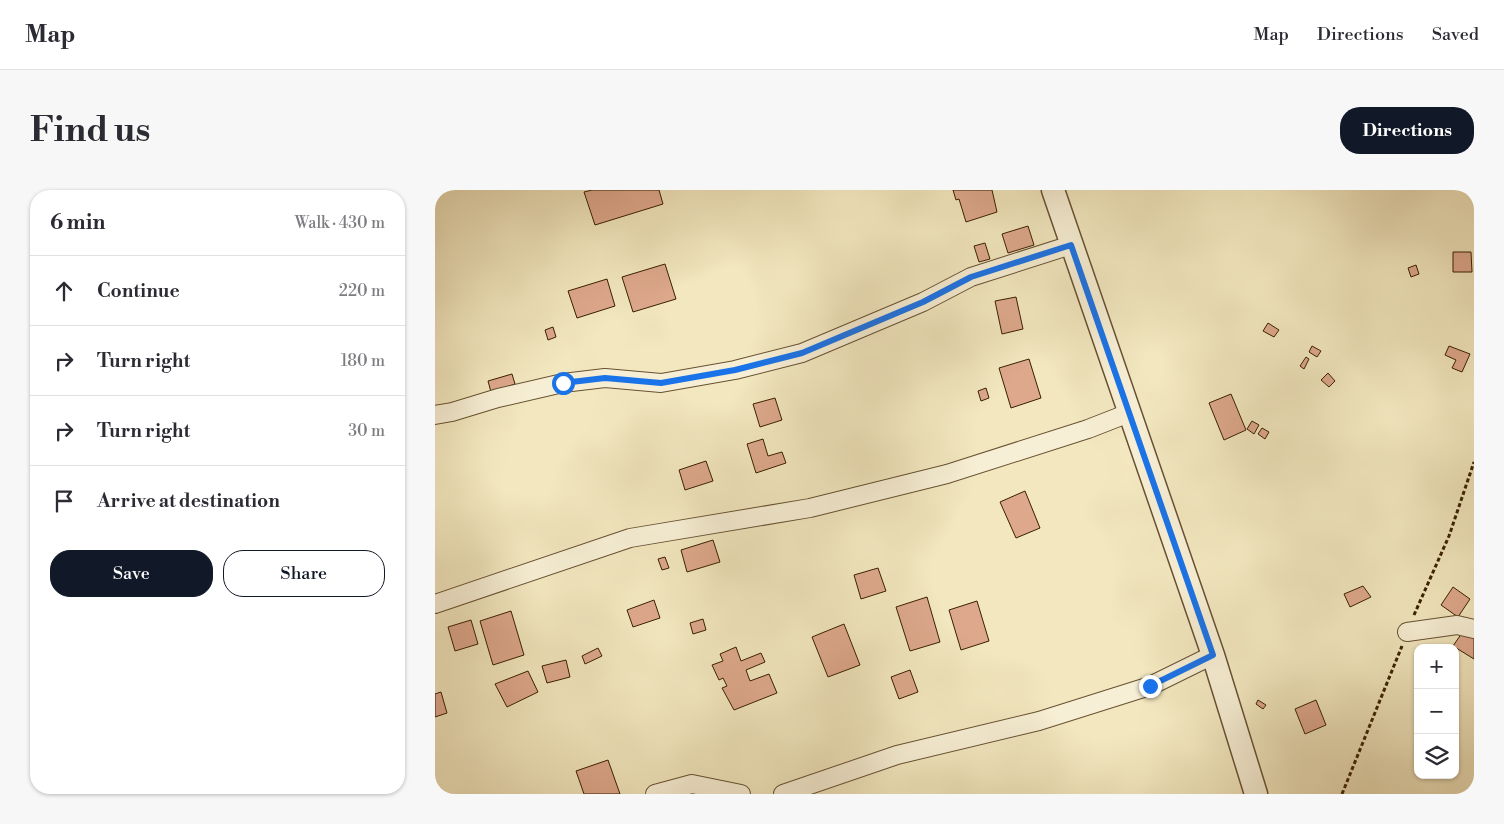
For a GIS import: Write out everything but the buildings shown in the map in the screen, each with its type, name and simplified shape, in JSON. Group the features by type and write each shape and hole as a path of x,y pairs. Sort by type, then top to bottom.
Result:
{"street":[{"path":"1053,190 1213,655 1256,794"},
{"path":"435,415 563,383 605,378 661,383 735,370 802,353 923,302 971,277 1071,245"},
{"path":"435,604 629,538 810,508 947,474 1088,430 1129,413"},
{"path":"1407,632 1457,625 1474,629"},
{"path":"783,794 897,755 1039,721 1150,686 1213,655"},
{"path":"655,794 692,784 741,794"}],"route":[{"path":"563,383 605,378 661,383 735,370 802,353 874,321 923,302 971,277 1071,245 1213,655 1150,686"}]}
